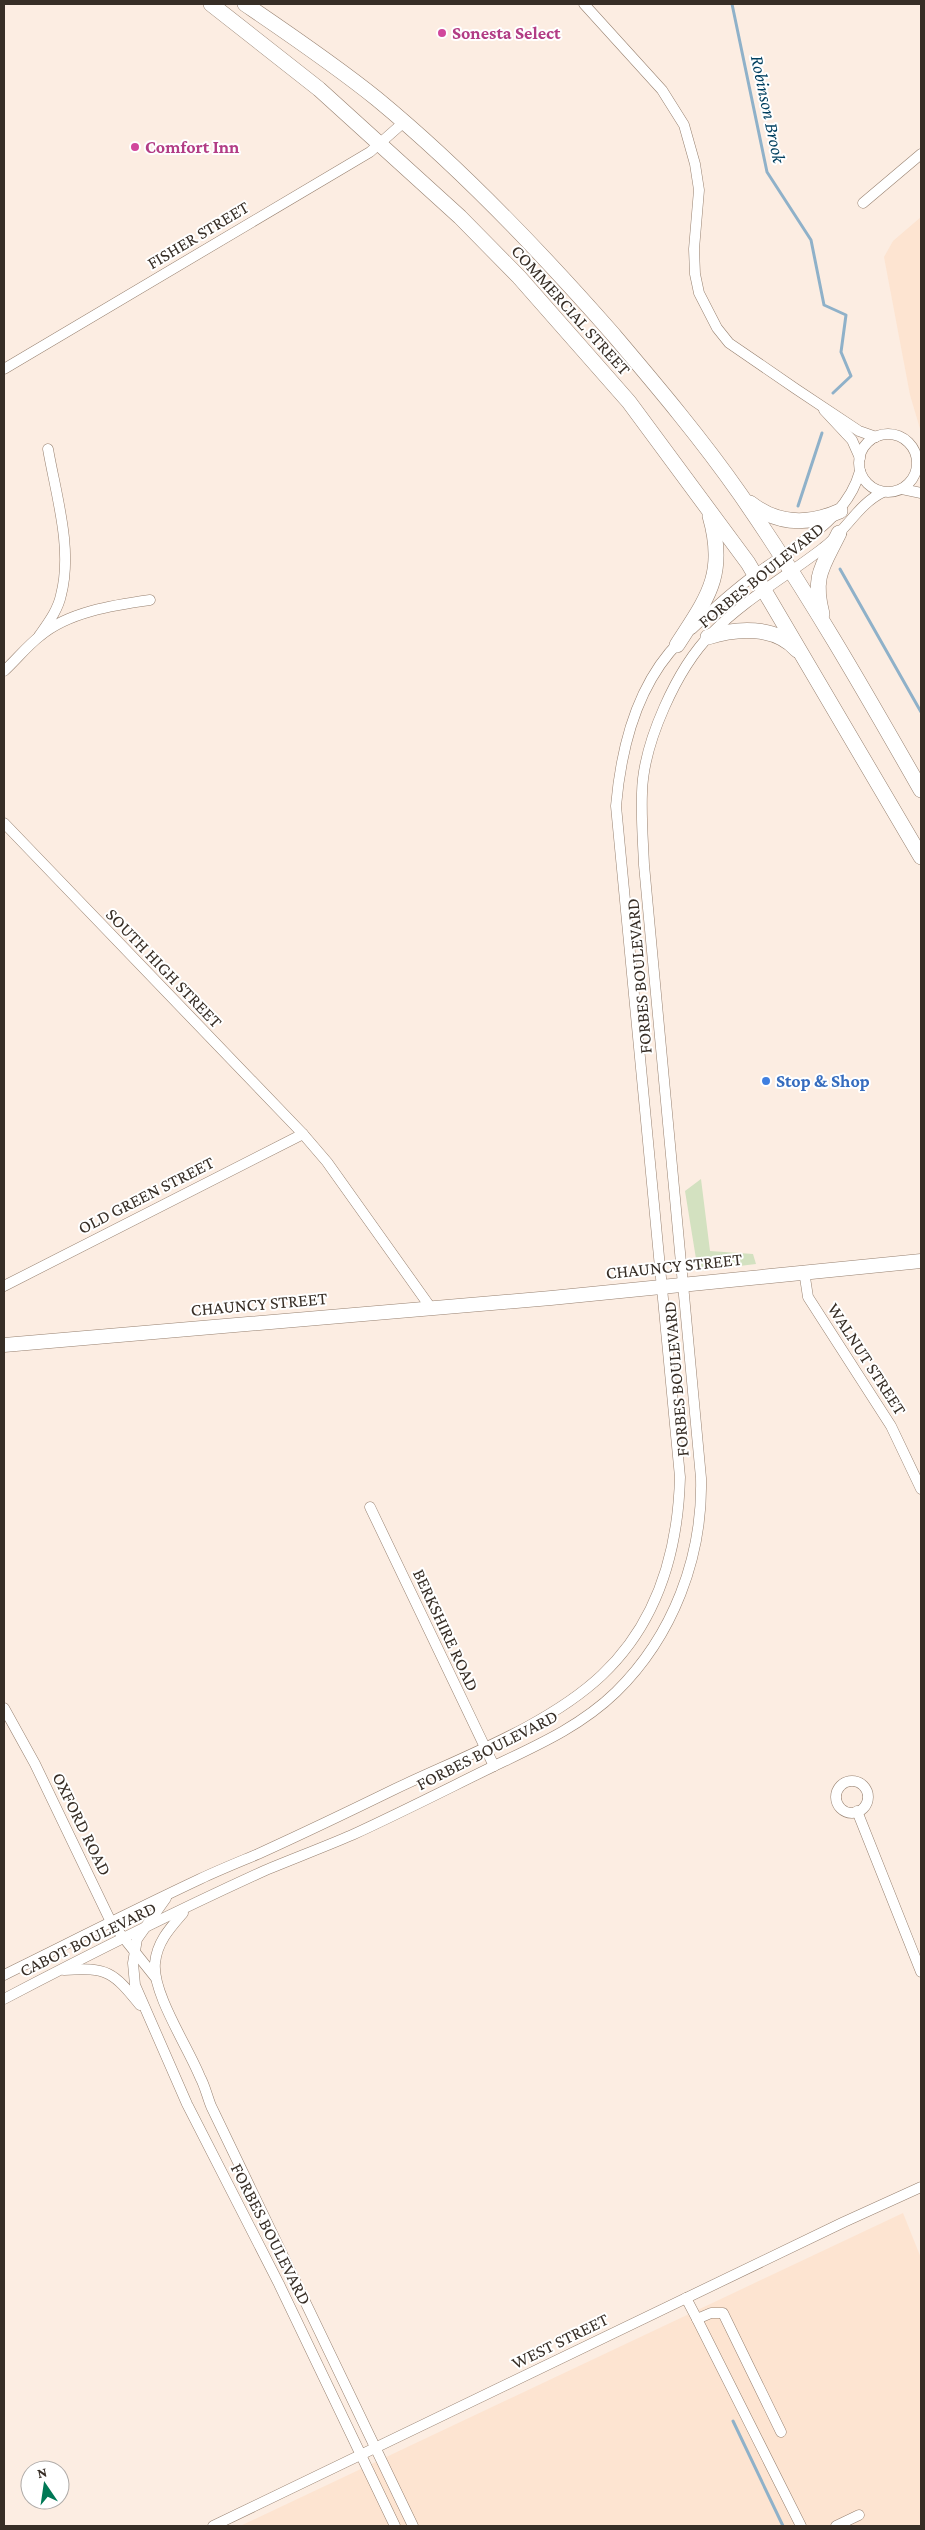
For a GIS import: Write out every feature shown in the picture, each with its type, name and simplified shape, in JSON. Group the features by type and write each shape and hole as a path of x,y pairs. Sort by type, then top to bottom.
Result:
{"highway":[{"path":"201,4 247,31"},
{"name":"COMMERCIAL STREET","path":"211,4 319,89 460,217 572,335 629,402 755,575 921,857"},
{"name":"COMMERCIAL STREET","path":"244,4 332,65 404,122 458,172 563,277 636,361 741,496 825,627 921,790"},
{"path":"741,496 762,512 784,520 808,522 840,511"},
{"path":"677,645 710,589 717,566 716,542 707,507"},
{"path":"825,627 817,595 817,584 822,565 839,533"},
{"path":"708,637 734,629 758,631 792,645 808,664"}],"main road":[{"name":"CHAUNCY STREET","path":"4,1345 663,1287 804,1271 921,1261"}],"street":[{"path":"584,4 662,90 684,124 696,164 699,190 694,249 695,274 699,293 713,322 729,343 820,406 860,431 876,437"},
{"name":"FISHER STREET","path":"4,369 381,144 404,122"},
{"path":"863,203 921,154"},
{"path":"820,406 852,440 860,458"},
{"path":"902,489 915,476 919,467 912,446 902,437 889,434 876,437 865,445 860,458 860,471 866,482 883,492 902,489 921,493"},
{"path":"4,671 39,636 56,610 62,595 65,555 48,449"},
{"name":"FORBES BOULEVARD","path":"395,2526 279,2284 187,2104 145,2012 135,1985 134,1951 143,1930 170,1893 484,1747 556,1710 602,1675 622,1653 640,1628 660,1590 672,1552 678,1523 680,1477 616,806 619,775 631,727 646,689 661,664 718,604 840,511 857,481 860,471"},
{"name":"FORBES BOULEVARD","path":"155,1977 155,1963 160,1944 168,1930 186,1909 267,1870 352,1835 555,1737 613,1695 644,1659 670,1617 683,1590 697,1534 701,1490 684,1285 644,865 642,793 644,770 664,707 685,666 708,637 764,590 824,548 864,505 883,492"},
{"path":"39,636 74,618 150,600"},
{"name":"SOUTH HIGH STREET","path":"4,823 303,1134"},
{"path":"303,1134 327,1162 431,1308"},
{"name":"OLD GREEN STREET","path":"4,1286 303,1134"},
{"name":"WALNUT STREET","path":"804,1271 808,1297 891,1426 921,1489"},
{"name":"BERKSHIRE ROAD","path":"370,1507 494,1766"},
{"name":"OXFORD ROAD","path":"4,1708 35,1764 111,1922 134,1951"},
{"path":"857,1811 921,1972"},
{"name":"CABOT BOULEVARD","path":"4,1975 170,1893"},
{"name":"CABOT BOULEVARD","path":"4,1999 186,1909"},
{"name":"FORBES BOULEVARD","path":"134,1951 155,1977 201,2078 211,2106 413,2526"},
{"path":"58,1971 89,1969 112,1975 121,1981 145,2012"},
{"name":"WEST STREET","path":"213,2526 921,2187"},
{"path":"686,2298 801,2526"},
{"path":"696,2319 710,2314 723,2313 781,2432"},
{"path":"836,2526 859,2515"}],"shaded area":[{"path":"921,217 921,432 910,395 884,257 893,241"},
{"path":"903,2213 921,2258 921,2526 240,2526"}],"green space":[{"path":"701,1179 710,1251 753,1254 756,1264 698,1271 685,1191"}],"waterway":[{"name":"Robinson Brook","path":"732,4 767,172 811,240 824,305 846,315 841,352 851,376 833,393"},
{"name":"Robinson Brook","path":"798,506 822,433"},
{"name":"Robinson Brook","path":"840,569 921,712"},
{"path":"733,2421 783,2526"}],"place":[{"name":"Sonesta Select","path":"442,33"},
{"name":"Comfort Inn","path":"135,147"},
{"name":"Stop & Shop","path":"766,1081"}]}
